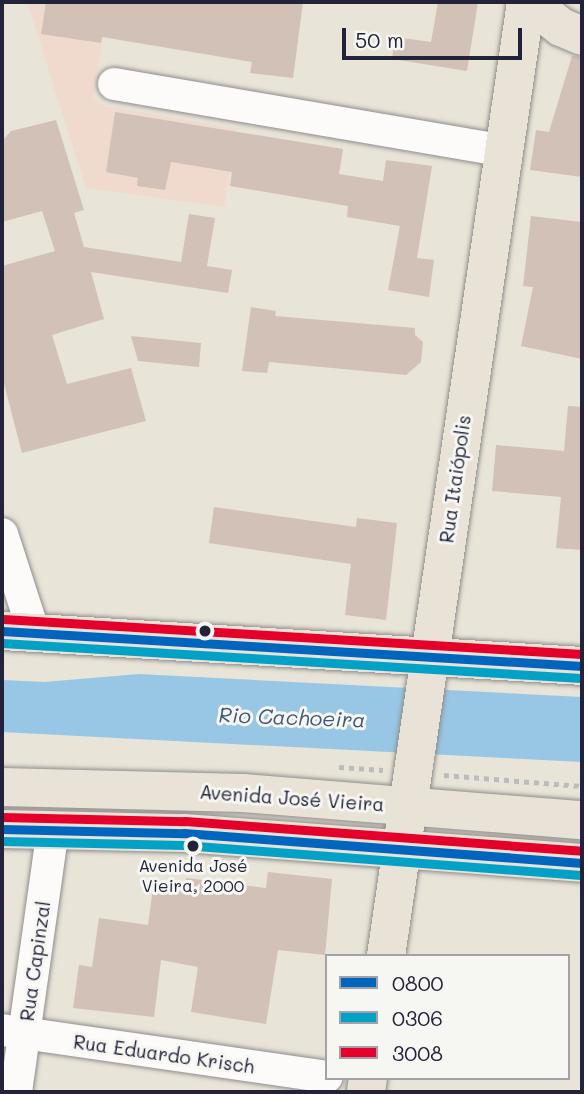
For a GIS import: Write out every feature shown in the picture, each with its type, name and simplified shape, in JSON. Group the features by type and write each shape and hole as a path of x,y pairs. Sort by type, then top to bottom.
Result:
{"main road":[{"path":"527,2 561,27 582,37"},
{"name":"Rua Itaiópolis","path":"386,954 527,2"},
{"path":"559,2 582,20"},
{"path":"18,632 427,669 582,666"},
{"name":"Avenida José Vieira","path":"2,788 204,791 582,820"},
{"path":"2,829 184,833 582,863"}],"street":[{"path":"114,84 504,151"},
{"path":"2,534 18,632"},
{"name":"Rua Capinzal","path":"16,1092 13,1032 53,829"},
{"name":"Rua Eduardo Krisch","path":"13,1032 325,1077"}],"shaded area":[{"path":"27,2 109,2 93,97 104,106 237,129 224,207 86,188"}],"water":[{"name":"Rio Cachoeira","path":"139,674 582,697 582,762 2,732 2,680 44,682"}],"building":[{"path":"46,2 303,2 293,78 250,73 252,62 102,37 101,43 41,34"},
{"path":"438,2 478,2 467,71 392,59 395,37 431,42"},
{"path":"572,56 582,57 582,177 530,170 536,130 549,132"},
{"path":"115,112 343,149 339,174 383,181 386,160 432,166 417,258 434,260 429,297 388,290 400,226 347,217 348,206 230,186 232,172 171,162 165,190 137,186 138,178 106,172"},
{"path":"56,120 84,210 74,213 84,247 181,262 189,214 215,218 207,266 232,270 228,293 91,272 104,319 52,335 67,384 131,368 146,421 22,453 2,376 2,266 55,251 42,211 2,222 2,141 11,131"},
{"path":"531,216 582,222 582,359 521,346 533,287 523,286"},
{"path":"251,307 276,311 275,316 415,328 415,335 423,342 421,362 406,375 269,362 267,373 242,371"},
{"path":"131,336 201,343 199,367 138,361"},
{"path":"568,406 582,407 582,550 556,548 561,497 492,491 496,445 564,451"},
{"path":"214,507 356,527 357,518 397,523 386,620 345,615 351,564 209,543"},
{"path":"268,872 332,879 325,955 278,950 266,1024 191,1012 198,967 161,960 154,1017 73,1008 79,965 92,967 99,918 148,925 153,888 184,892 186,878 266,888"}],"transit line":[{"name":"3008","path":"3,619 582,654"},
{"name":"0800","path":"2,631 582,666"},
{"name":"0306","path":"2,643 581,678"},
{"name":"3008","path":"2,817 185,821 582,851"},
{"name":"0800","path":"2,829 184,833 582,863"},
{"name":"0306","path":"2,841 183,845 581,875"}],"place":[{"name":"Avenida José Vieira, 2000","path":"193,846"}]}
